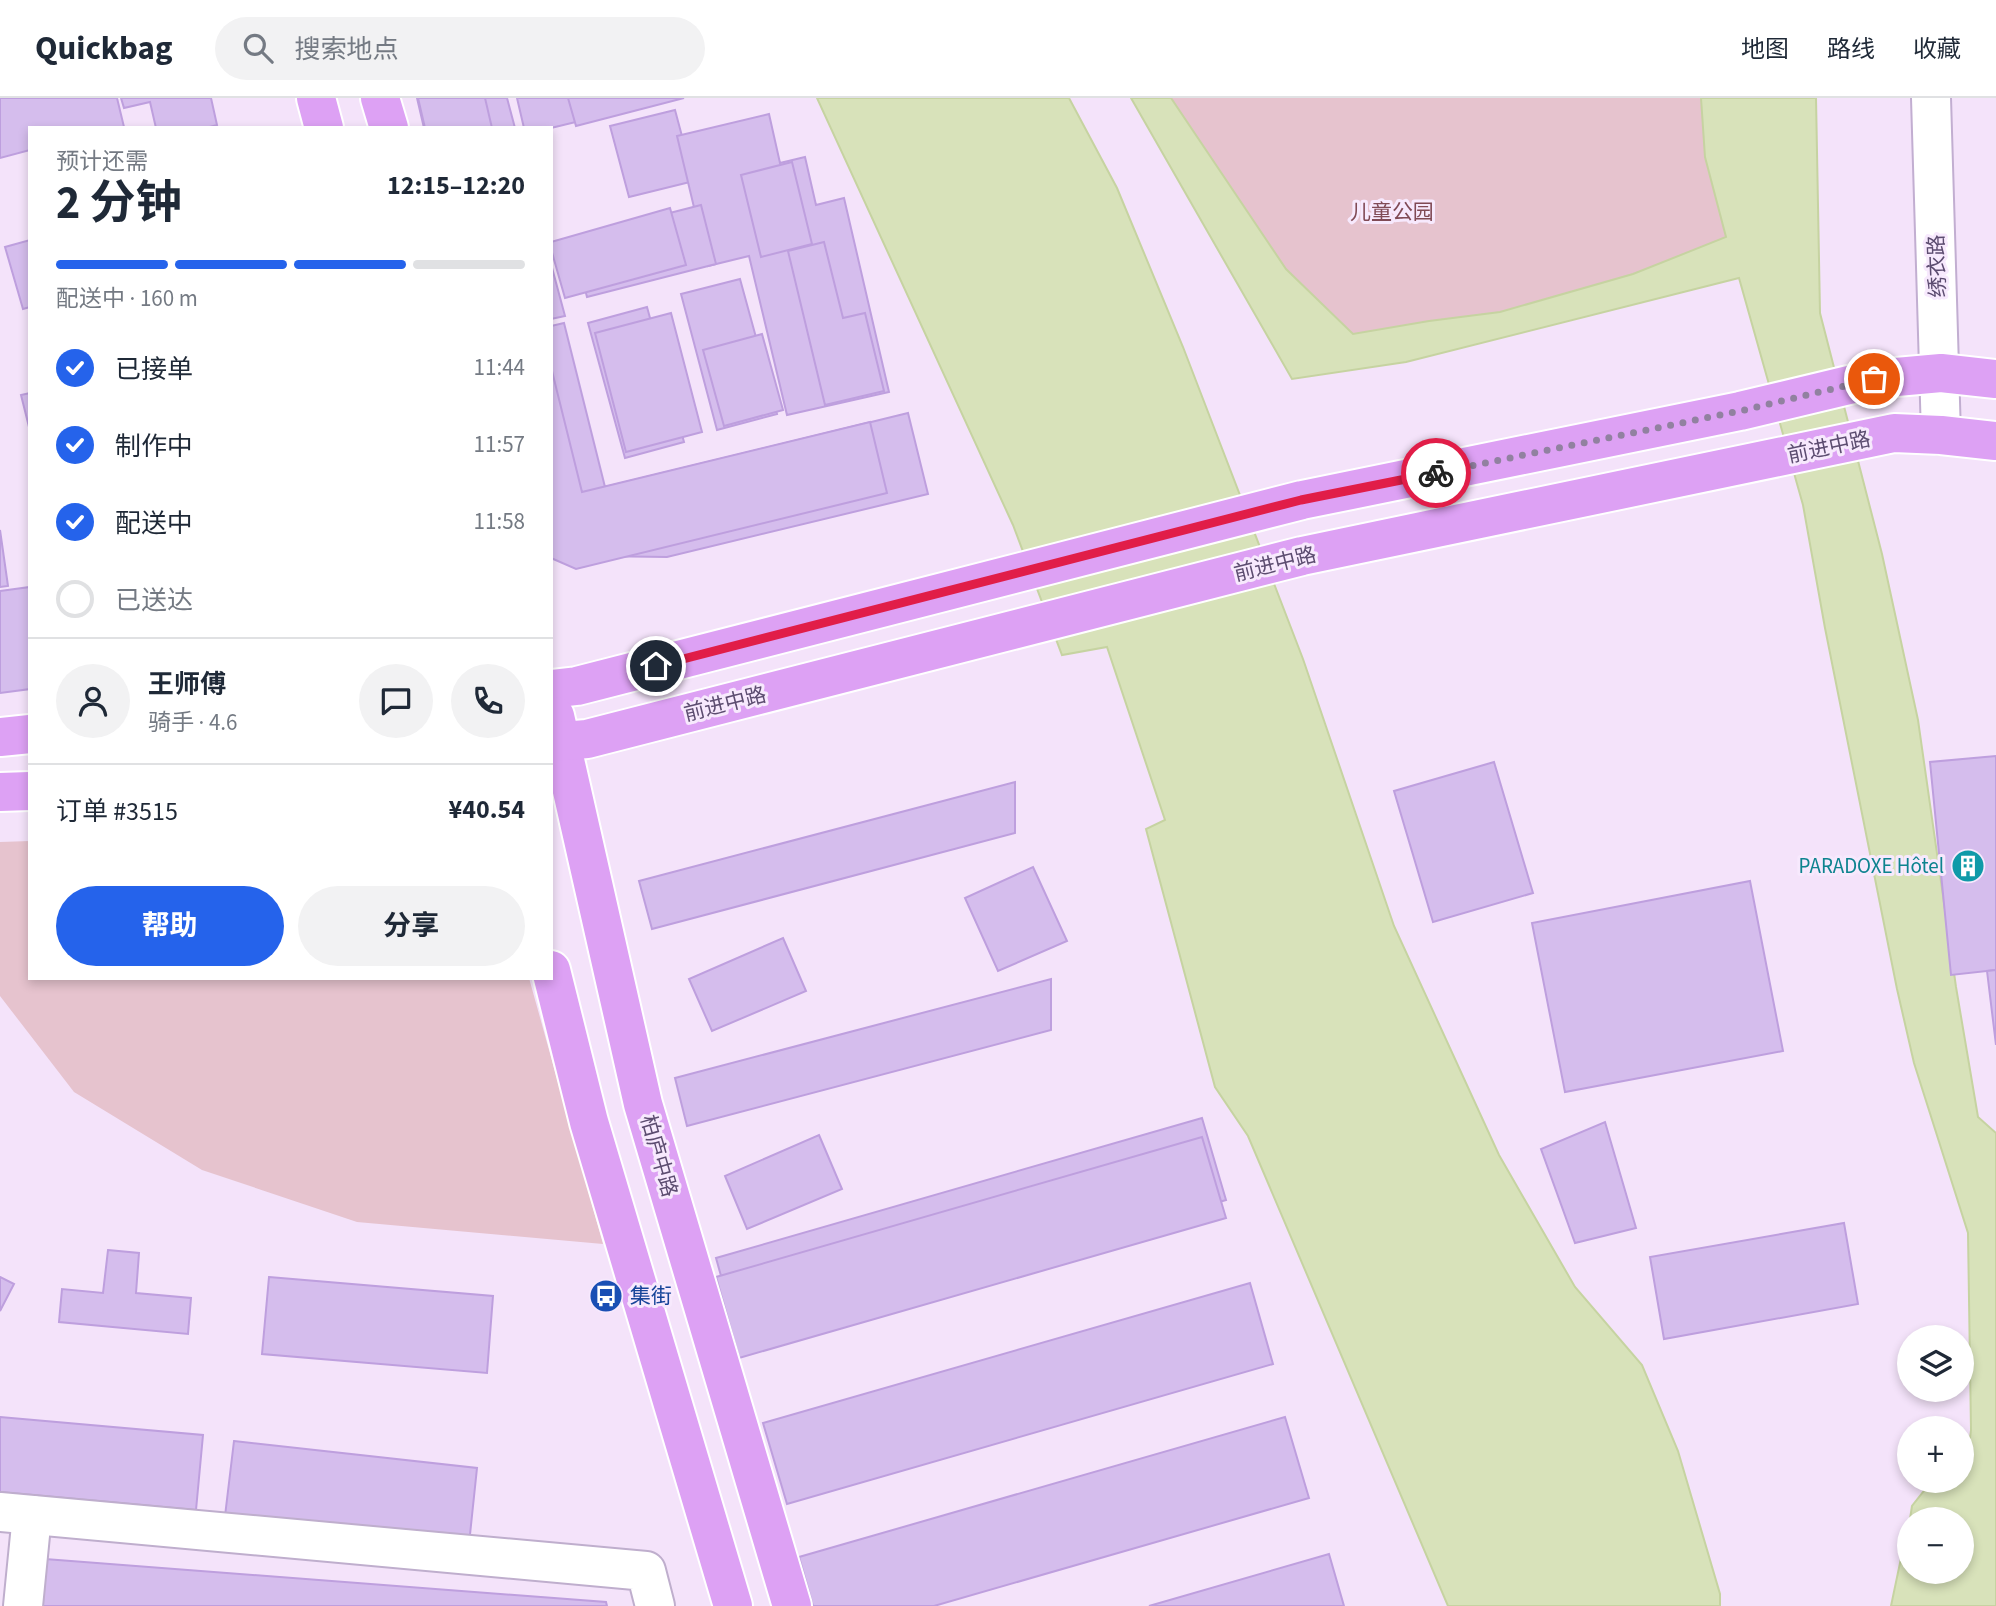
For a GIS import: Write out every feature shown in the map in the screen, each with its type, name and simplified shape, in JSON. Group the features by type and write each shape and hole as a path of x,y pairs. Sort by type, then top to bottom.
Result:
{"main road":[{"path":"316,98 323,126"},
{"path":"380,98 388,126"},
{"path":"553,689 577,686 1301,500 1740,411 1874,379 1941,373 1996,379"},
{"name":"前进中路","path":"556,742 587,739 1303,556 1894,433 1996,441"},
{"name":"柏庐中路","path":"553,716 556,742 643,1104 792,1606"},
{"path":"0,737 28,734"},
{"path":"0,792 28,791"},
{"path":"553,978 589,1122 733,1606"}],"street":[{"name":"绣衣路","path":"1931,98 1941,435"},
{"path":"23,1606 16,1513 646,1571 655,1606"}],"green space":[{"name":"儿童公园","path":"1171,98 1701,98 1705,157 1726,237 1633,274 1500,312 1353,334 1286,269"},
{"path":"28,841 28,980 530,980 603,1244 357,1222 202,1170 74,1092 0,996 0,842"}],"shaded area":[{"path":"817,98 1069,98 1117,188 1183,347 1303,659 1394,926 1499,1155 1575,1287 1642,1365 1678,1451 1720,1594 1720,1606 1448,1606 1248,1136 1215,1087 1146,829 1165,820 1107,647 1062,655 1013,525"},
{"path":"1131,98 1171,98 1286,269 1353,334 1500,312 1633,274 1726,237 1705,157 1701,98 1816,98 1820,313 1882,554 1918,720 1956,987 1978,1117 1996,1133 1996,1606 1891,1606 1897,1577 1897,1584 1974,1584 1974,1507 1912,1507 1922,1493 1974,1493 1974,1416 1971,1416 1971,1402 1974,1402 1974,1325 1969,1325 1968,1233 1914,1063 1825,628 1803,505 1739,278 1406,362 1292,379"}],"building":[{"path":"0,98 117,98 124,126 28,126 28,151 0,158"},
{"path":"121,98 211,98 217,125 156,126 150,102 124,108"},
{"path":"417,98 507,98 514,126 424,126"},
{"path":"418,98 485,98 492,126 425,126"},
{"path":"517,98 675,98 553,128 524,126"},
{"path":"568,98 684,98 576,126"},
{"path":"675,110 694,181 629,197 610,126"},
{"path":"769,114 780,163 805,157 816,205 844,198 889,392 787,415 749,256 708,266 677,136"},
{"path":"792,162 812,244 761,257 741,175"},
{"path":"701,205 716,264 587,297 572,238"},
{"path":"670,208 686,265 565,298 553,256 553,241"},
{"path":"28,241 28,308 23,309 5,247"},
{"path":"824,242 843,318 865,313 884,391 825,405 788,251"},
{"path":"553,271 565,316 553,319"},
{"path":"740,279 777,414 717,430 681,294"},
{"path":"647,307 684,442 625,458 588,323"},
{"path":"671,313 702,432 626,452 595,333"},
{"path":"564,323 605,487 908,413 928,494 667,557 593,556 553,531 553,326"},
{"path":"762,334 783,410 724,426 703,350"},
{"path":"553,375 582,492 870,422 887,493 576,569 553,559"},
{"path":"28,393 28,423 21,395"},
{"path":"0,530 8,586 0,587"},
{"path":"28,587 28,689 0,693 0,591"},
{"name":"PARADOXE Hôtel","path":"1996,756 1996,970 1951,975 1930,762"},
{"path":"1494,762 1533,893 1433,922 1394,791"},
{"path":"1015,782 1015,833 652,929 639,881"},
{"path":"1033,867 1067,941 998,971 965,898"},
{"path":"1750,881 1783,1051 1565,1092 1532,923"},
{"path":"783,938 806,991 712,1031 689,979"},
{"path":"1996,970 1996,1045 1987,971"},
{"path":"1051,979 1051,1030 687,1126 675,1078"},
{"path":"1202,1118 1226,1200 739,1340 716,1258"},
{"path":"1605,1122 1636,1228 1575,1243 1541,1149"},
{"path":"819,1135 842,1189 747,1229 725,1176"},
{"path":"1202,1137 1226,1218 739,1358 716,1277"},
{"path":"1844,1223 1858,1304 1664,1339 1650,1257"},
{"path":"108,1250 139,1253 136,1293 191,1298 188,1334 59,1322 62,1289 103,1293"},
{"path":"0,1277 14,1284 0,1311"},
{"path":"269,1277 493,1296 487,1373 262,1354"},
{"path":"1250,1283 1273,1364 787,1504 763,1423"},
{"path":"0,1417 203,1435 196,1510 0,1492"},
{"path":"1285,1417 1309,1498 934,1606 813,1606 799,1557"},
{"path":"234,1441 477,1468 469,1544 225,1516"},
{"path":"1329,1554 1344,1606 1149,1606"},
{"path":"45,1559 606,1602 607,1606 41,1606"}],"way so far":[{"path":"1436,473 1740,411 1874,379"}],"place":[{"name":"PARADOXE Hôtel","path":"1968,866"},
{"name":"集街","path":"606,1296"}],"route":[{"path":"656,666 1301,500 1436,473"}]}
